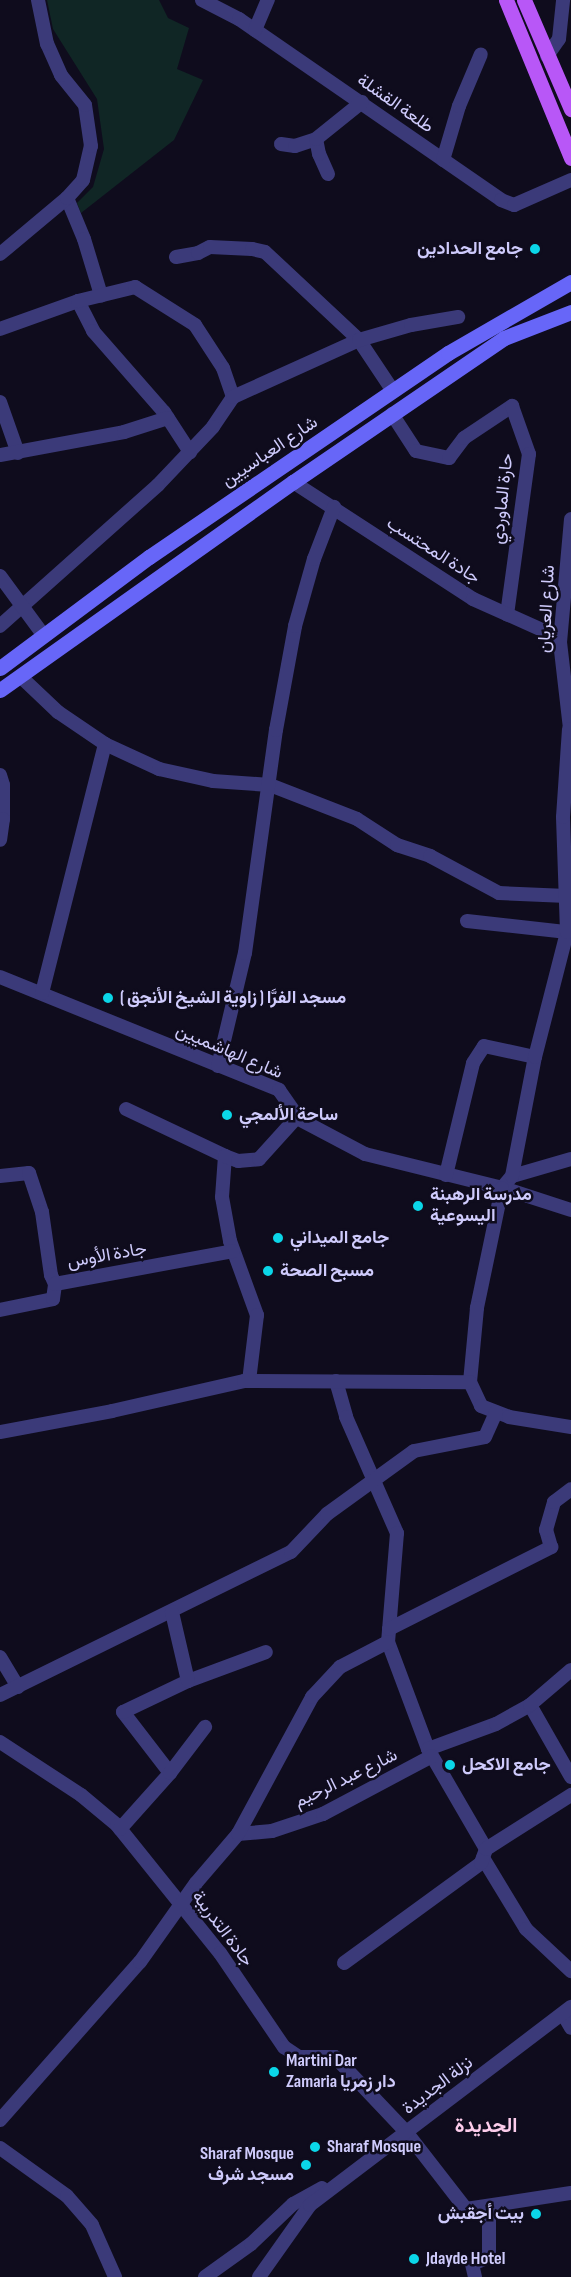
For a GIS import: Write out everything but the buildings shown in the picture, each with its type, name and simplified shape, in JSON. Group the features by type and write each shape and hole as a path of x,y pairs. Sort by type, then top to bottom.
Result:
{"main road":[{"path":"506,0 571,158"},
{"path":"524,0 571,109"},
{"name":"شارع العباسيين","path":"0,668 149,557 448,353 571,282"},
{"name":"شارع العباسيين","path":"0,690 293,482 504,338 571,312"}],"street":[{"path":"0,254 67,198 83,180 91,146 85,105 61,75 47,44 38,0"},
{"name":"طلعة القشلة","path":"202,0 255,30 501,200 514,205 571,180"},
{"path":"255,30 268,0"},
{"path":"547,56 559,39 563,0"},
{"path":"443,160 459,106 482,54"},
{"path":"281,144 295,146 316,139 362,102"},
{"path":"316,139 319,154 328,174"},
{"path":"67,198 84,239 102,295"},
{"path":"176,258 198,254 210,247 252,249 265,252 359,340 393,391"},
{"path":"0,329 78,301 135,286 195,325 223,368 232,397"},
{"path":"78,301 93,331 168,418 190,452"},
{"path":"0,626 158,485 213,427 232,397 359,340 411,325 458,317"},
{"path":"0,402 18,453"},
{"name":"حارة الماوردي","path":"392,414 416,451 449,458 464,438 512,406 529,454 507,614"},
{"path":"0,454 18,453 47,444 124,432 168,418"},
{"name":"جادة المحتسب","path":"293,482 473,599 560,638"},
{"path":"218,1066 245,953 276,730 295,626 314,560 334,507"},
{"name":"شارع العريان","path":"512,1176 535,1057 569,935 563,817 570,733 560,638 571,519"},
{"path":"0,576 44,636"},
{"path":"21,677 58,712 105,744 159,769 213,781 270,785 357,819 398,845 430,856 499,893 567,896"},
{"path":"42,993 105,744"},
{"path":"0,775 3,785 3,819 0,840"},
{"path":"467,921 569,935"},
{"name":"شارع الهاشميين","path":"0,977 279,1090 297,1117 365,1154 502,1188 571,1210"},
{"path":"447,1175 473,1062 484,1047 535,1057"},
{"path":"126,1109 238,1161 259,1159 297,1117"},
{"path":"225,1156 222,1197 233,1251 257,1315 249,1382"},
{"path":"571,1159 512,1176 502,1188 477,1308 470,1382 481,1406 509,1417 571,1427"},
{"path":"0,1176 28,1173 42,1212 51,1275 55,1284"},
{"name":"جادة الأوس","path":"0,1310 53,1299 55,1284 233,1251"},
{"path":"336,1381 346,1417 397,1533 388,1636 430,1753 526,1929 571,1971"},
{"path":"0,1432 249,1382 470,1382"},
{"path":"0,1695 291,1552 327,1514 414,1451 485,1437 496,1412"},
{"path":"0,2120 140,1962 181,1904 238,1834 312,1697 340,1667 388,1636 551,1547 546,1530 554,1502 571,1489"},
{"path":"172,1612 188,1682"},
{"path":"170,1773 123,1712 188,1682 266,1652"},
{"path":"0,1657 18,1687"},
{"name":"شارع عبد الرحيم","path":"238,1834 272,1831 323,1814 430,1753 496,1724 530,1705 571,1670"},
{"path":"530,1705 571,1777"},
{"path":"120,1829 170,1773 206,1727"},
{"name":"جادة التدريبة","path":"0,1742 81,1795 120,1829 220,1953 284,2047 299,2057 335,2057 407,2133 466,2209 489,2206"},
{"path":"344,1962 481,1863 484,1854 571,1795"},
{"path":"567,2010 571,2028"},
{"name":"نزلة الجديدة","path":"259,2277 310,2205 567,2010"},
{"path":"0,2148 67,2196 92,2225 115,2277"},
{"path":"205,2277 251,2244 293,2205 324,2187 337,2186"},
{"path":"475,2277 472,2264 489,2258 489,2206 571,2193"}],"green space":[{"path":"47,0 159,0 168,18 189,28 177,69 203,80 174,140 81,213 77,203 93,187 104,149 97,99 53,29"}],"place":[{"name":"جامع الحدادين","path":"535,249"},
{"name":"مسجد الفرَّا ( زاوية الشيخ الأنجق )","path":"108,998"},
{"name":"ساحة الألمجي","path":"227,1115"},
{"name":"مدرسة الرهبنة اليسوعية","path":"418,1206"},
{"name":"جامع الميداني","path":"278,1238"},
{"name":"مسبح الصحة","path":"268,1271"},
{"name":"جامع الاكحل","path":"450,1765"},
{"name":"Martini Dar Zamaria دار زمريا","path":"274,2072"},
{"name":"Sharaf Mosque","path":"315,2147"},
{"name":"Sharaf Mosque مسجد شرف","path":"306,2165"},
{"name":"بيت أجقبش","path":"536,2214"},
{"name":"Jdayde Hotel","path":"414,2259"}],"district":[{"name":"الجديدة","path":"486,2126"}]}
